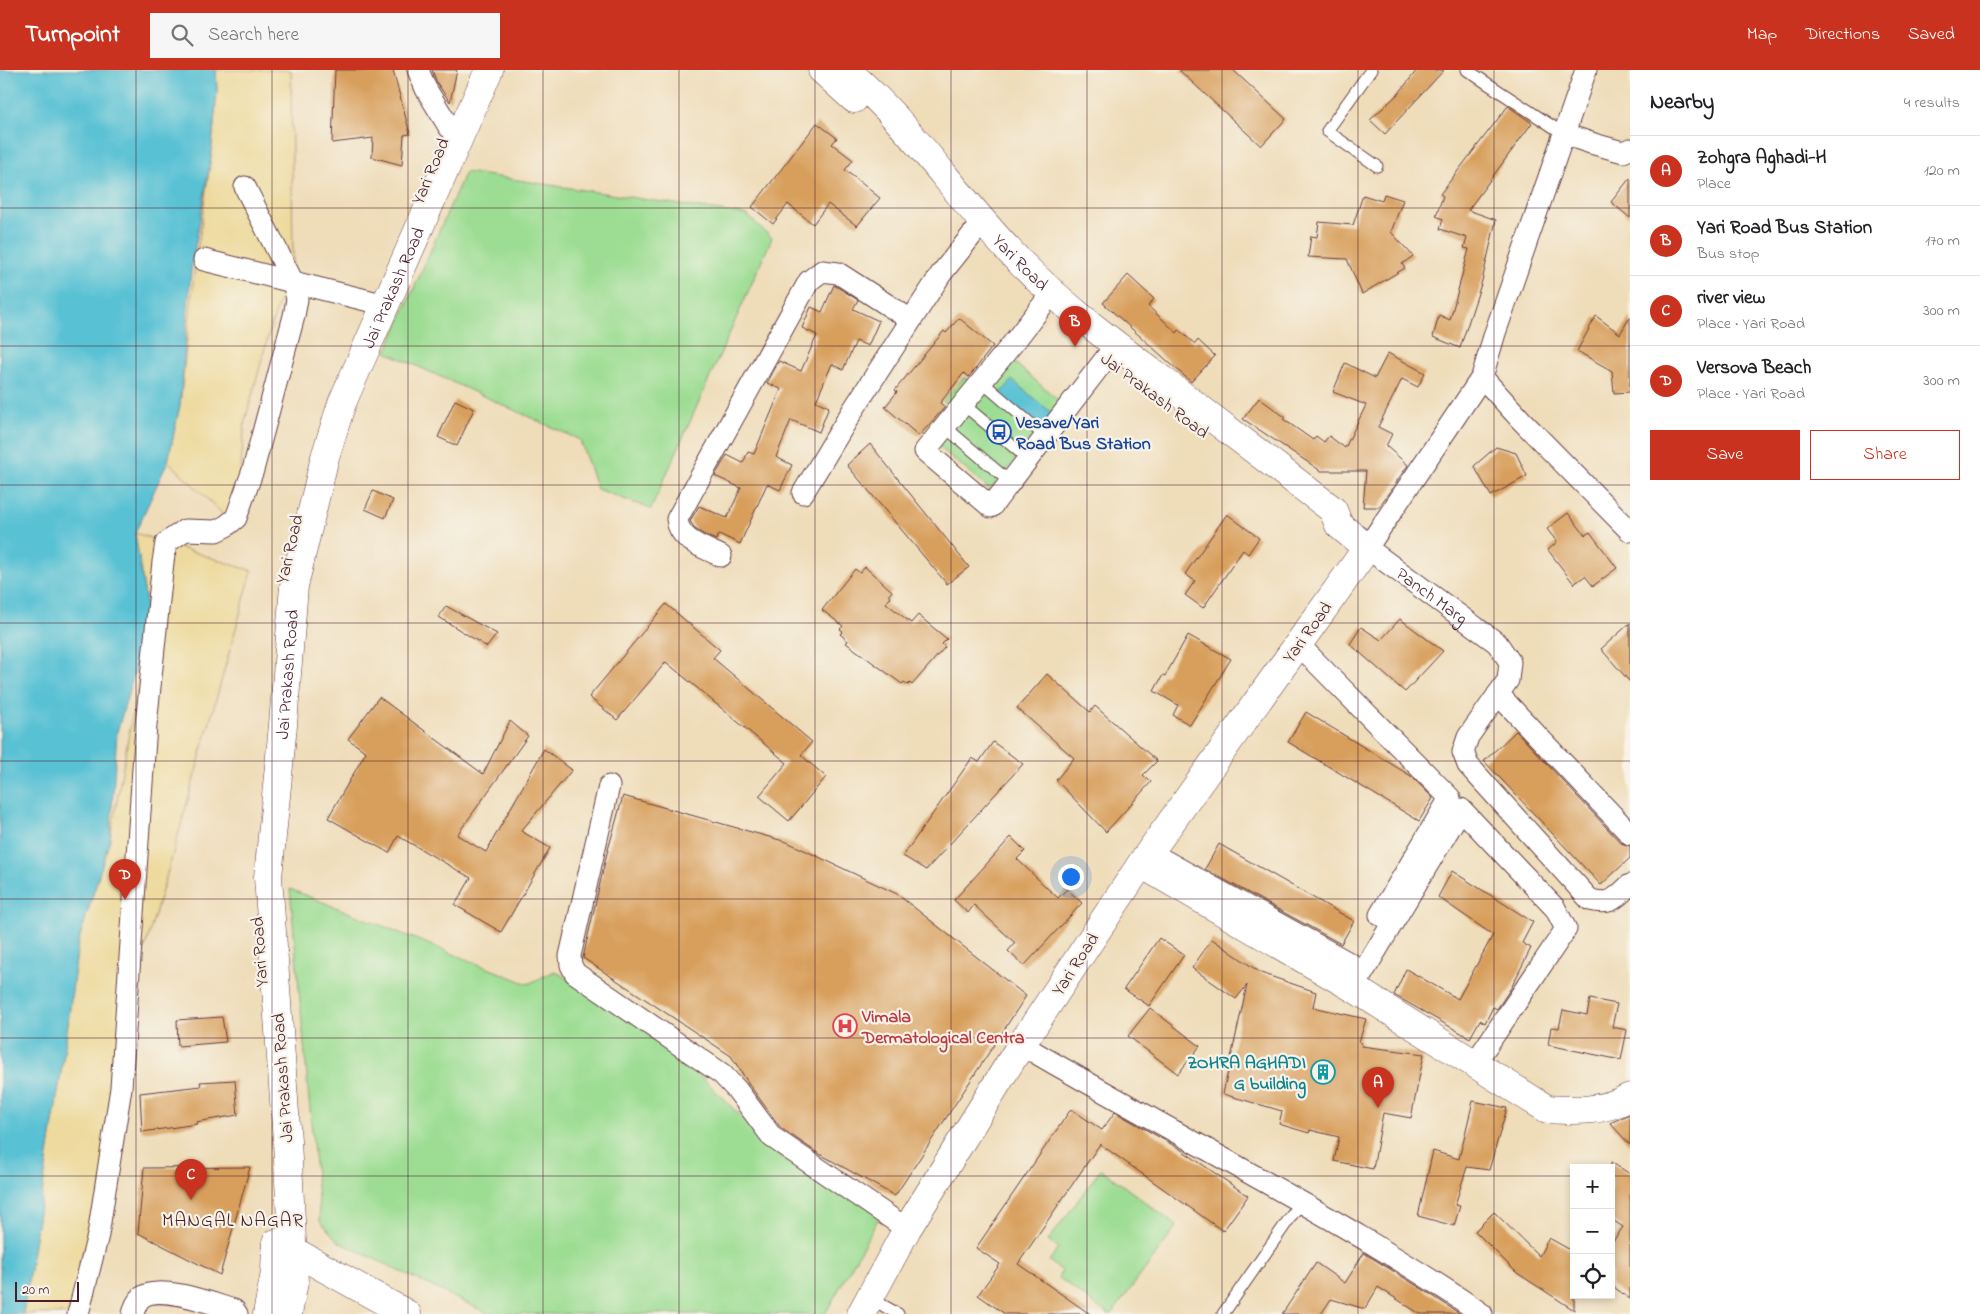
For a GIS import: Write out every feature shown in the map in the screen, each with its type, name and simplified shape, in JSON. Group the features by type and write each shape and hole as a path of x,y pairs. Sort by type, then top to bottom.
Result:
{"main road":[{"name":"Yari Road","path":"455,130 473,70"},
{"name":"Jai Prakash Road","path":"288,1314 294,1282 284,1245 287,1141 268,877 294,586 325,457 339,412 381,303 455,130 489,70"},
{"name":"Jai Prakash Road","path":"822,70 881,126 972,235 1022,287 1047,299 1325,524 1339,525 1367,548"},
{"name":"Yari Road","path":"846,70 872,92 926,153 972,210 1018,260 1047,299"},
{"name":"Yari Road","path":"866,1306 906,1229 1019,1048 1145,858 1367,548"},
{"path":"1145,858 1349,978 1547,1109 1577,1111 1607,1107 1630,1097"},
{"path":"267,1314 275,1273 284,1245 407,1314"}],"street":[{"path":"418,70 426,89 455,130"},
{"path":"1367,548 1482,377 1495,333 1586,70"},
{"path":"1564,134 1622,152 1630,149"},
{"path":"78,1314 98,1235 121,1088 146,725 166,543 184,530 216,531 236,518 253,470 294,316 296,299 293,282 246,187"},
{"path":"803,493 853,410 941,274 972,235"},
{"path":"204,260 381,303"},
{"path":"721,556 683,536 678,528 676,519 809,281 822,271 838,272 911,320"},
{"path":"1047,299 925,451 991,507 1111,351"},
{"path":"1482,377 1522,421 1630,531"},
{"name":"Panch Marg","path":"1367,548 1497,642 1510,662 1508,680 1498,694"},
{"path":"1298,644 1450,798 1349,978"},
{"path":"1630,834 1498,694 1468,737 1463,752 1468,765 1590,900 1605,903 1613,901 1630,885"},
{"path":"609,786 570,956 574,973 722,1074 738,1090 772,1138 906,1229"},
{"path":"1349,978 1362,974 1461,809 1555,908 1566,929 1475,1063"},
{"path":"1019,1048 1034,1052 1301,1202 1446,1288 1482,1314"},
{"path":"133,1314 136,1304 141,1298 148,1294 158,1293 180,1295 234,1310 237,1314"}],"lane":[{"path":"1370,70 1327,130 1377,166"},
{"path":"1467,70 1564,134"},
{"path":"982,382 1046,436"},
{"path":"963,404 1028,459"},
{"path":"945,427 1010,482"},
{"path":"1223,1314 1301,1202"},
{"path":"866,1306 898,1314"}],"green space":[{"path":"465,172 747,215 772,238 651,509 597,489 580,440 386,352"},
{"path":"1002,352 1063,404 990,490 929,438 953,409 943,401 964,377 974,385"},
{"path":"290,889 528,984 555,971 667,1043 784,1159 881,1214 825,1314 489,1314 339,1242 320,1221"},
{"path":"1101,1169 1177,1226 1112,1314 1108,1314 1058,1277 1062,1271 1049,1261 1058,1248 1048,1241"}],"sand":[{"path":"216,70 291,70 293,262 271,326 245,421 239,489 228,519 168,461 180,405 195,267 211,157 217,90"},
{"path":"135,533 252,571 172,857 123,1022 114,1134 72,1314 23,1314 65,1047 78,943 110,839 149,622"}],"water":[{"path":"0,70 216,70 217,90 211,157 191,270 180,405 168,461 135,533 149,622 117,732 110,839 78,943 65,1047 23,1314 0,1314"},
{"path":"1012,380 1053,414 1039,431 999,396"}],"building":[{"path":"335,70 393,70 410,134 404,135 402,165 372,157 373,138 332,143"},
{"path":"432,70 457,70 450,102 437,83"},
{"path":"1179,70 1233,70 1286,119 1261,146"},
{"path":"1417,70 1444,70 1385,134 1370,120 1399,93"},
{"path":"1508,106 1532,123 1468,210 1496,220 1482,281 1460,348 1433,337 1439,315 1450,320 1469,249 1464,248 1467,238 1440,229 1443,219 1436,216 1443,196 1440,194"},
{"path":"817,123 837,138 832,144 853,160 845,170 880,198 857,226 828,204 813,224 788,204 773,224 752,207"},
{"path":"1630,178 1630,218 1611,202"},
{"path":"1384,194 1403,200 1391,232 1413,256 1402,264 1405,268 1362,294 1347,259 1308,257 1311,236 1317,237 1319,222 1353,225 1363,195 1382,201"},
{"path":"1128,275 1154,299 1148,306 1177,333 1179,330 1195,344 1198,340 1215,356 1191,382 1103,303"},
{"path":"834,285 858,300 853,309 879,321 868,346 856,341 843,370 832,364 816,401 829,407 819,432 791,420 776,457 792,465 780,490 767,484 740,544 719,534 716,540 705,535 695,529 690,521 699,506 727,518 741,488 715,476 727,455 743,463 748,452 754,454 781,389 767,383 779,361 801,371 817,335 802,328 811,307 822,312"},
{"path":"1596,316 1620,334 1630,317 1630,392 1614,393 1612,371 1577,351"},
{"path":"959,318 993,346 969,377 964,373 940,403 945,407 919,436 885,407 897,392 895,390 944,331 946,333"},
{"path":"1388,353 1425,373 1418,387 1402,379 1378,427 1392,434 1386,446 1408,465 1379,507 1363,507 1366,471 1321,471 1243,419 1259,398 1285,417 1283,419 1313,440 1316,436 1324,442 1329,436 1345,448 1366,405 1333,392 1345,363 1375,378"},
{"path":"455,400 474,409 457,446 438,437"},
{"path":"870,444 969,567 947,584 847,465"},
{"path":"1496,447 1516,453 1527,476 1491,496 1474,466"},
{"path":"373,491 393,500 385,518 365,509"},
{"path":"1568,513 1585,535 1590,532 1617,568 1593,586 1585,576 1574,584 1548,550 1557,542 1547,529"},
{"path":"1227,514 1259,538 1248,554 1243,550 1203,608 1185,595 1195,581 1185,574"},
{"path":"865,567 892,591 889,595 891,597 886,603 911,623 918,615 947,639 942,644 945,647 912,685 904,682 902,684 846,643 848,641 840,634 843,631 840,629 843,626 822,610 855,569 860,573"},
{"path":"666,604 720,650 713,658 812,742 801,755 826,777 789,821 759,796 787,763 666,662 617,720 589,697"},
{"path":"446,606 497,634 487,647 439,617"},
{"path":"1400,619 1443,651 1405,692 1350,644 1361,627 1381,640"},
{"path":"1630,623 1630,682 1601,649"},
{"path":"1188,635 1231,659 1190,725 1173,715 1178,705 1154,691 1163,675 1165,676"},
{"path":"1047,674 1090,712 1095,706 1157,761 1143,775 1151,782 1106,832 1056,780 1074,758 1017,708"},
{"path":"379,697 483,774 510,721 528,736 457,835 486,852 544,749 572,770 521,831 550,848 501,932 455,905 471,878 398,836 389,853 328,818 366,752 348,739"},
{"path":"1306,712 1411,776 1433,798 1419,821 1288,742"},
{"path":"1516,731 1621,843 1630,846 1630,858 1601,885 1484,761"},
{"path":"993,742 1023,764 926,870 903,856 972,758 979,762"},
{"name":"Vimala Dermatological Centra","path":"623,796 787,842 897,894 1026,996 895,1196 816,1152 781,1128 731,1056 583,958 606,857"},
{"path":"1011,837 1025,851 1017,859 1044,885 1058,898 1067,889 1082,903 1024,966 1008,951 1015,943 974,905 968,913 954,900"},
{"path":"1219,844 1354,921 1341,944 1205,869"},
{"path":"1452,871 1533,922 1522,943 1531,948 1511,988 1497,1009 1493,1007 1485,1023 1480,1020 1470,1038 1394,995 1406,969 1458,999 1493,935 1438,897"},
{"path":"1159,938 1184,955 1149,1006 1124,989"},
{"path":"1212,939 1261,973 1316,992 1313,1007 1366,1019 1359,1042 1362,1043 1361,1046 1424,1054 1411,1118 1383,1113 1373,1169 1334,1161 1339,1137 1310,1130 1309,1133 1279,1124 1282,1111 1223,1094 1247,985 1236,999 1192,968"},
{"path":"1590,999 1617,1004 1612,1027 1627,1030 1621,1060 1548,1045 1551,1027 1559,1028 1563,1010 1587,1015"},
{"path":"1150,1008 1200,1046 1178,1074 1128,1036"},
{"path":"222,1017 226,1042 178,1046 177,1020"},
{"path":"235,1080 238,1115 196,1122 197,1124 142,1132 140,1093 201,1086 200,1082"},
{"path":"1473,1101 1507,1108 1489,1170 1467,1167 1455,1205 1460,1206 1454,1226 1418,1216 1433,1151 1459,1159"},
{"path":"1071,1109 1102,1130 1115,1112 1180,1149 1248,1196 1223,1231 1100,1144 1018,1264 1090,1314 1005,1314 978,1295 1000,1264 976,1248"},
{"path":"1630,1114 1630,1145 1610,1123"},
{"path":"1615,1165 1630,1174 1630,1299 1615,1288 1615,1238 1623,1227 1615,1222"},
{"path":"250,1167 220,1275 138,1233 144,1168"},
{"path":"1494,1212 1539,1256 1549,1238 1570,1250 1570,1299 1574,1299 1574,1310 1517,1273 1475,1231"},
{"path":"1364,1253 1460,1314 1420,1314 1378,1287 1365,1309 1331,1299 1321,1314 1282,1314 1316,1263 1345,1283"}],"place":[{"name":"Yari Road Bus Station","path":"1075,347"},
{"name":"Vesave/Yari Road Bus Station","path":"999,432"},
{"name":"Versova Beach","path":"125,900"},
{"name":"Vimala Dermatological Centra","path":"845,1026"},
{"name":"ZOHRA AGHADI G building","path":"1323,1072"},
{"name":"Zohgra Aghadi-H","path":"1378,1108"},
{"name":"river view","path":"191,1200"}],"district":[{"name":"MANGAL NAGAR","path":"233,1219"}]}
